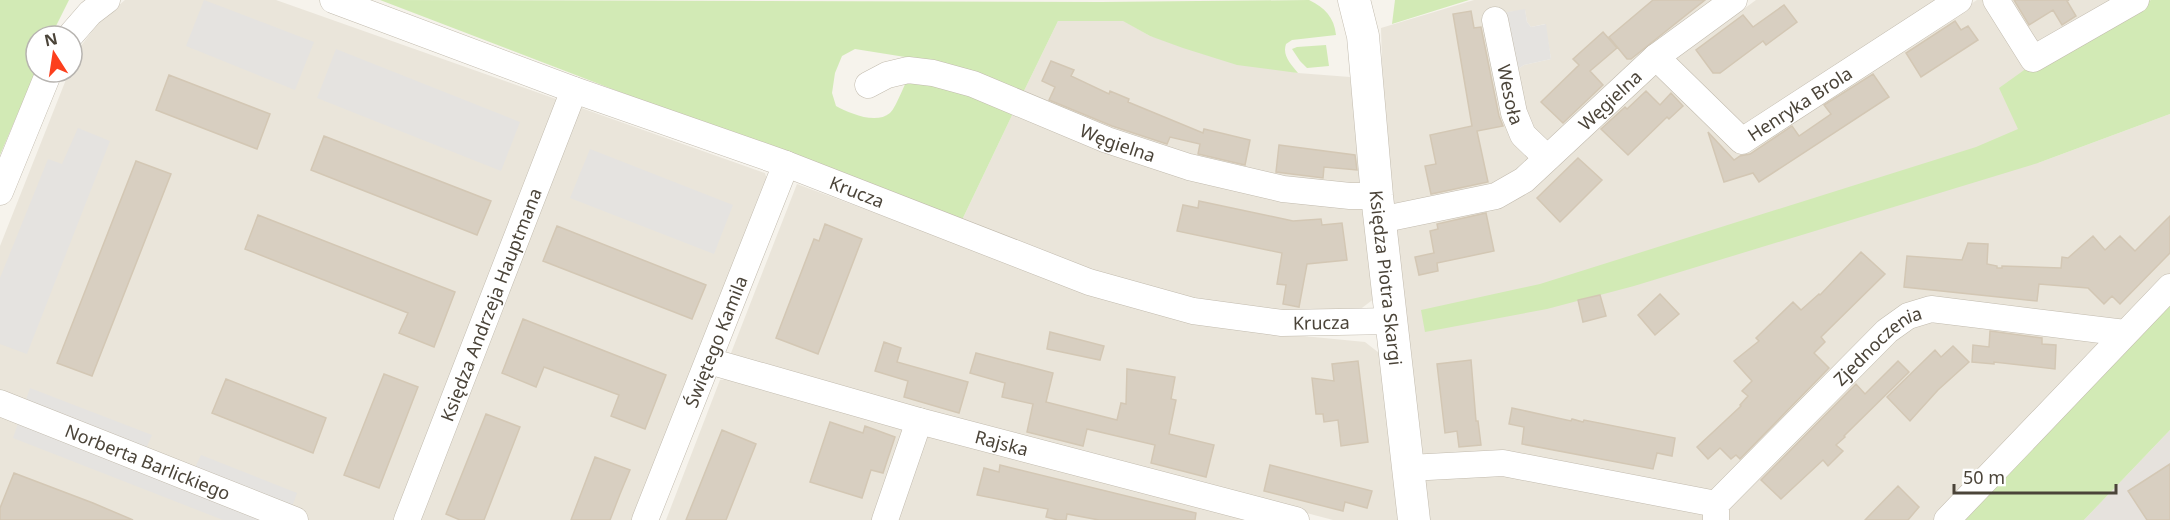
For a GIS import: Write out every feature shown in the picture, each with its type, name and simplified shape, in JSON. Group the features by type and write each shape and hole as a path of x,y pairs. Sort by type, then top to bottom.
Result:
{"street":[{"path":"80,24 107,0"},
{"name":"Krucza","path":"333,0 574,90 786,164 1089,282 1193,311 1282,323 1393,321"},
{"name":"Księdza Piotra Skargi","path":"1354,0 1363,36 1378,208 1393,321 1414,520"},
{"name":"Księdza Piotra Skargi","path":"1363,36 1367,0"},
{"name":"Węgielna","path":"868,85 886,75 908,70 933,73 973,84 1107,140 1189,167 1283,189 1350,196 1378,208 1496,195 1524,180 1656,57 1734,0"},
{"name":"Henryka Brola","path":"1656,57 1742,141 1959,0"},
{"path":"1996,0 2033,59 2136,0"},
{"name":"Wesoła","path":"1495,20 1514,113 1523,135 1547,158"},
{"path":"0,192 45,84"},
{"name":"Księdza Andrzeja Hauptmana","path":"406,520 574,90"},
{"name":"Świętego Kamila","path":"645,520 786,164"},
{"path":"1947,520 2170,287"},
{"name":"Zjednoczenia","path":"1409,468 1503,463 1716,512 1887,331 1908,316 1931,309 2125,333"},
{"name":"Rajska","path":"709,362 919,421 1296,520"},
{"name":"Norberta Barlickiego","path":"0,403 295,520"},
{"path":"885,520 919,421"}],"shaded area":[{"path":"125,0 276,0 765,173 769,187 636,520 0,520 0,246 64,84 84,84 84,42 100,21"},
{"path":"204,0 314,42 295,90 186,46"},
{"path":"1474,0 1724,0 1549,141 1541,140 1525,124 1515,71 1524,65 1551,59 1545,24 1531,27 1527,22 1525,10 1502,13 1532,159 1500,185 1399,208 1389,204 1385,168 1381,28"},
{"path":"1756,0 1951,0 1746,132 1671,62"},
{"path":"1977,0 2151,0 2095,32 2038,163 2170,114 2170,305 1962,520 1426,520 1393,238 1397,228 1475,210 1646,75 1658,74 1740,152"},
{"path":"1525,9 1527,22 1531,27 1546,24 1551,59 1524,65 1515,71 1502,13"},
{"path":"1058,21 1124,21 1150,36 1298,73 1350,77 1362,185 1350,189 1182,159 1022,95"},
{"path":"336,49 520,122 501,171 317,98"},
{"path":"1015,109 1364,206 1375,298 1354,314 1270,310 1215,304 1096,273 962,220"},
{"path":"78,128 110,141 27,354 0,344 0,278 48,159 62,164"},
{"path":"590,149 733,205 714,254 570,198"},
{"path":"797,184 1117,303 1212,327 1365,342 1383,356 1402,520 1333,520 737,360 731,353"},
{"path":"726,379 1264,520 666,520 720,380"},
{"path":"30,388 152,435 145,451 194,470 201,455 297,493 287,520 223,520 13,438"},
{"path":"2170,430 2170,520 2084,520"}],"green space":[{"path":"0,0 69,0 57,24 24,24 24,84 30,84 0,155"},
{"path":"380,0 1101,2 1309,0 1328,14 1336,35 1292,40 1286,44 1286,56 1298,73 1237,65 1150,36 1123,21 1058,21 1022,95 924,60 855,49 842,56 835,73 832,93 836,106 855,114 877,118 890,113 907,80 915,77 1015,109 962,220"},
{"path":"1395,0 1469,0 1392,24"},
{"path":"2151,0 2170,0 2170,114 2038,163 1634,286 1547,309 1425,332 1421,310 1540,284 1976,147 2018,129 1999,88 2034,63"},
{"path":"1326,45 1329,66 1307,68 1292,49 1297,47"},
{"path":"2170,305 2170,430 2084,520 1962,520"}],"building":[{"path":"1653,0 1705,0 1631,59 1627,59 1609,37"},
{"path":"2014,0 2069,0 2067,1 2076,16 2062,25 2053,10 2029,25"},
{"path":"1784,5 1797,22 1766,45 1763,41 1720,73 1713,73 1696,50 1743,15 1753,27"},
{"path":"1471,11 1474,28 1481,27 1503,126 1477,131 1488,182 1431,194 1425,166 1436,164 1430,135 1472,126 1453,14"},
{"path":"1955,21 1961,30 1968,26 1978,40 1921,77 1906,53"},
{"path":"1603,32 1617,48 1590,71 1603,85 1563,123 1541,102 1579,65 1573,59"},
{"path":"1051,61 1074,70 1071,76 1109,94 1110,91 1129,99 1128,102 1203,133 1204,129 1250,140 1245,165 1198,154 1200,144 1170,137 1167,144 1112,126 1049,100 1055,87 1042,81"},
{"path":"1873,74 1889,97 1759,182 1753,173 1724,182 1708,132 1734,160 1750,154 1792,126 1799,136 1831,114 1824,105"},
{"path":"169,75 270,114 257,149 156,110"},
{"path":"1646,91 1660,105 1671,93 1683,106 1669,119 1667,117 1628,155 1601,129"},
{"path":"324,136 491,201 477,235 311,170"},
{"path":"1279,145 1355,155 1357,170 1324,167 1323,178 1276,172"},
{"path":"1578,158 1602,180 1560,222 1537,198"},
{"path":"136,161 171,174 92,376 57,363"},
{"path":"1199,201 1293,221 1321,219 1322,225 1342,223 1347,260 1307,264 1299,307 1283,304 1286,285 1277,284 1282,253 1177,231 1183,205 1198,208"},
{"path":"1486,213 1494,251 1437,263 1438,271 1419,275 1415,257 1434,253 1430,231 1438,229 1437,224"},
{"path":"258,215 455,292 434,347 399,333 408,313 245,249"},
{"path":"2170,216 2170,253 2120,304 2112,296 2104,304 2088,288 2039,284 2037,301 1904,287 1907,256 1962,260 1968,243 1988,244 1987,264 1997,266 1997,268 2002,268 2002,266 2061,268 2062,257 2068,258 2093,236 2105,250 2120,236 2135,251"},
{"path":"825,224 862,239 818,354 776,338 814,239 819,241"},
{"path":"557,226 706,285 692,319 543,261"},
{"path":"1861,252 1885,274 1821,337 1825,342 1814,353 1829,368 1740,459 1736,455 1731,459 1720,448 1708,459 1697,447 1741,406 1748,396 1742,391 1752,381 1734,361 1759,341 1756,338 1793,302 1801,310 1820,295"},
{"path":"1660,294 1679,314 1655,335 1638,315"},
{"path":"1600,295 1606,316 1583,322 1578,300"},
{"path":"523,319 666,375 645,429 611,416 619,395 544,367 536,387 502,373"},
{"path":"1990,331 2042,338 2042,344 2056,345 2055,369 1994,362 1994,364 1972,362 1973,345 1989,347"},
{"path":"1050,332 1104,346 1100,360 1047,349"},
{"path":"884,342 901,348 897,362 968,382 959,413 904,397 908,381 875,371"},
{"path":"1953,346 1969,362 1938,390 1910,421 1887,397 1935,350 1941,357"},
{"path":"976,353 1053,373 1046,402 1117,420 1121,403 1126,404 1127,369 1175,377 1171,399 1176,400 1169,434 1214,445 1206,477 1151,463 1155,445 1087,429 1083,446 1027,432 1033,404 1002,397 1005,383 970,373"},
{"path":"1471,360 1476,421 1478,421 1481,445 1459,447 1457,431 1445,433 1437,364"},
{"path":"1358,361 1368,442 1341,446 1338,420 1324,422 1323,414 1316,414 1312,378 1334,381 1332,364"},
{"path":"1898,361 1909,372 1836,445 1843,451 1828,466 1823,460 1781,499 1761,480 1856,384 1865,394"},
{"path":"384,374 418,387 379,488 344,475"},
{"path":"226,379 326,418 313,453 212,413"},
{"path":"1512,408 1571,421 1572,419 1583,422 1584,420 1675,438 1672,456 1657,453 1653,469 1522,444 1524,427 1509,424"},
{"path":"486,414 520,427 484,520 460,520 446,514"},
{"path":"830,422 863,433 865,426 895,437 883,473 871,470 862,498 810,482"},
{"path":"722,430 756,444 726,520 686,520"},
{"path":"595,457 630,470 610,520 571,520"},
{"path":"2170,464 2170,520 2147,520 2128,491"},
{"path":"1000,465 1196,513 1195,520 1099,520 1067,514 1066,520 1058,520 1046,517 1048,509 977,495 984,468 999,472"},
{"path":"1270,465 1372,491 1367,508 1345,502 1343,511 1264,491"},
{"path":"14,473 133,520 0,520 0,508"},
{"path":"1898,486 1919,507 1908,520 1865,520"}]}
